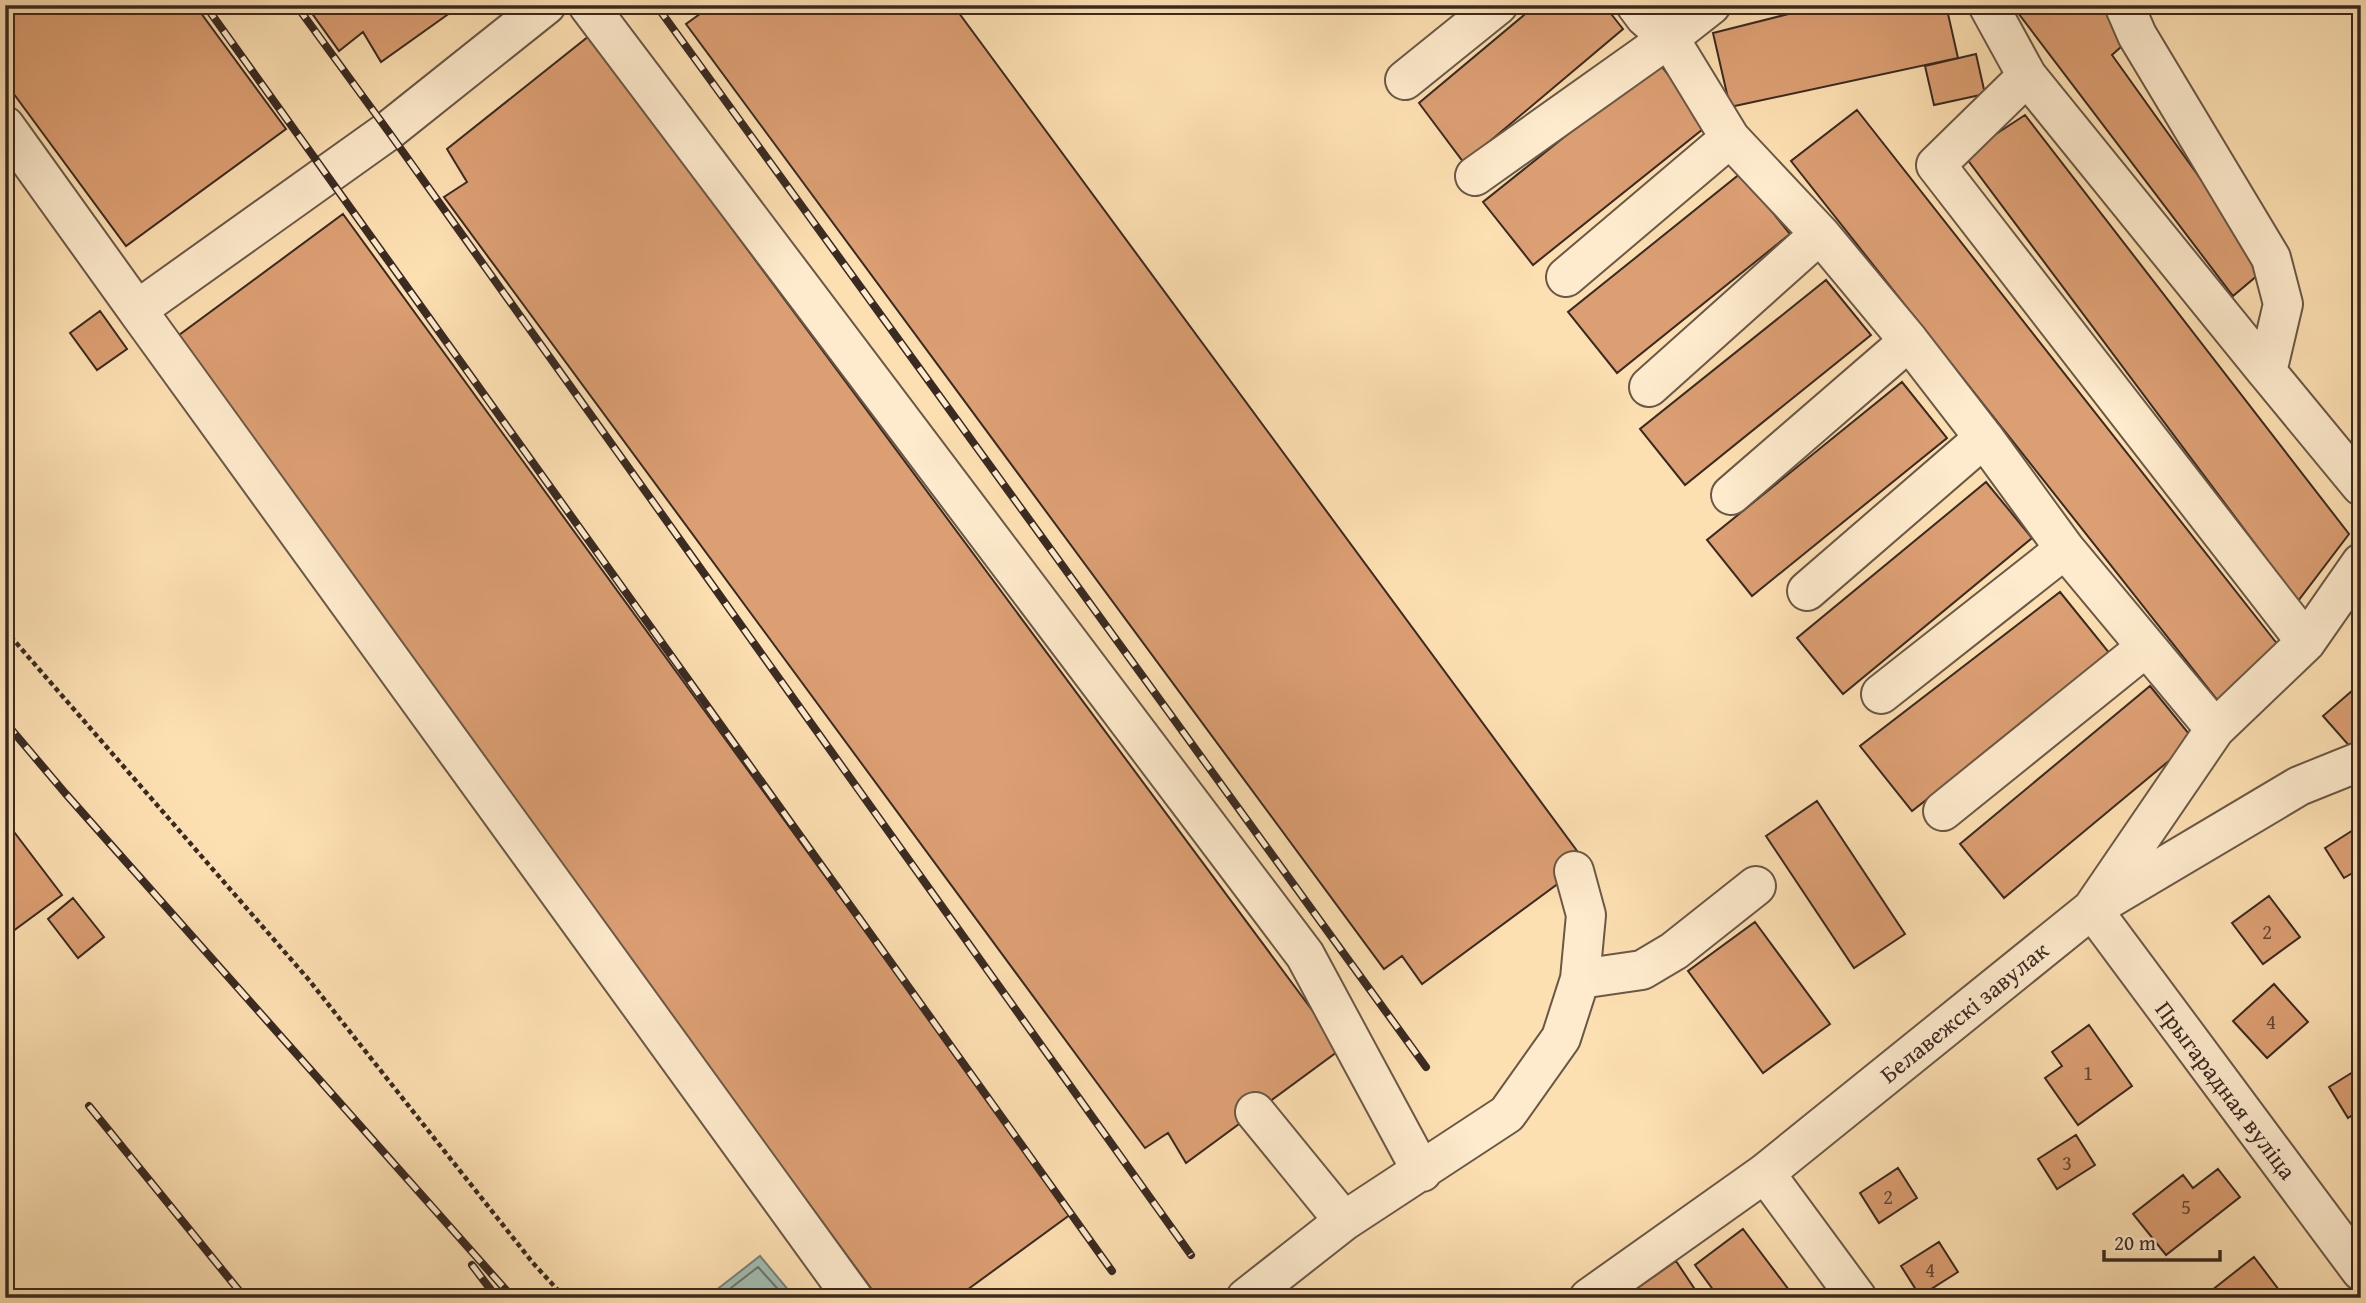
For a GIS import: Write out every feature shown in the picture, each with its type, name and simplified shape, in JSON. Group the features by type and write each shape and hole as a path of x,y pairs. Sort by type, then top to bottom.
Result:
{"street":[{"path":"137,310 388,131 546,5"},
{"path":"588,5 1305,955 1422,1172"},
{"path":"1636,5 1645,17 1669,38 1730,138 1820,234 1909,341 2065,549 2215,729"},
{"path":"1475,176 1711,5"},
{"path":"1988,5 2027,76 2361,486"},
{"path":"2124,5 2137,35 2271,258 2283,304 2267,372"},
{"path":"1405,80 1492,7"},
{"path":"2027,76 1936,165 2306,642"},
{"path":"5,126 853,1298"},
{"path":"1566,277 1730,138"},
{"path":"1648,387 1820,234"},
{"path":"1731,495 1909,341"},
{"path":"1807,591 1984,438"},
{"path":"1881,694 2065,549"},
{"path":"2092,909 2215,729 2306,642 2361,563"},
{"path":"1943,811 2145,648"},
{"name":"Белавежскі завулак","path":"1589,1298 1765,1173 2092,909 2299,786 2361,761"},
{"path":"1246,1298 1344,1221 1507,1114 1561,1038 1580,979 1586,915 1574,872"},
{"path":"1580,979 1642,970 1674,951 1756,886"},
{"name":"Прыгарадная вуліца","path":"2092,909 2361,1271"},
{"path":"1255,1112 1344,1221"},
{"path":"1765,1173 1857,1298"}],"path":[{"path":"5,630 309,980 533,1263 565,1298"}],"water":[{"path":"760,1256 795,1298 706,1298"}],"building":[{"path":"5,5 195,5 286,129 126,246 5,82"},
{"path":"306,5 461,5 381,62 363,32 339,51"},
{"path":"700,5 953,5 1586,863 1422,984 1402,956 1384,969 686,24 704,11"},
{"path":"1536,5 1604,5 1623,29 1464,163 1419,103"},
{"path":"1824,5 1946,5 1958,58 1730,107 1713,33"},
{"path":"2012,5 2107,5 2131,38 2112,55 2265,269 2233,296"},
{"path":"589,36 1341,1049 1186,1163 1168,1133 1145,1148 444,197 467,182 447,149"},
{"path":"1976,54 1985,94 1934,105 1925,66"},
{"path":"1658,62 1708,125 1533,265 1483,202"},
{"path":"1857,110 2282,650 2219,702 1791,161"},
{"path":"2025,115 2349,534 2298,601 1964,155"},
{"path":"1741,173 1790,234 1617,373 1568,312"},
{"path":"343,214 1071,1214 956,1298 878,1298 175,338"},
{"path":"1826,280 1871,335 1685,485 1640,429"},
{"path":"100,311 127,349 97,370 70,333"},
{"path":"1902,382 1947,438 1752,596 1707,540"},
{"path":"1986,482 2032,538 1843,694 1797,638"},
{"path":"2060,592 2111,655 1912,811 1860,746"},
{"path":"2361,683 2361,742 2352,749 2323,716"},
{"path":"2150,686 2194,740 2004,898 1960,844"},
{"path":"1817,801 1905,934 1854,968 1766,836"},
{"path":"5,820 62,895 5,937"},
{"path":"2361,825 2361,868 2344,878 2325,848"},
{"path":"2269,896 2300,937 2263,964 2232,923"},
{"path":"73,898 104,937 78,958 48,919"},
{"path":"1755,922 1830,1024 1763,1073 1688,971"},
{"path":"2274,984 2308,1022 2267,1058 2233,1021"},
{"path":"2089,1025 2132,1086 2078,1125 2045,1078 2062,1066 2052,1052"},
{"path":"2361,1067 2361,1109 2348,1118 2329,1087"},
{"path":"2076,1135 2095,1165 2057,1189 2038,1159"},
{"path":"1898,1168 1917,1198 1879,1223 1860,1193"},
{"path":"2218,1169 2240,1197 2166,1255 2133,1214 2183,1175 2193,1188"},
{"path":"1743,1229 1795,1298 1705,1298 1714,1291 1695,1265"},
{"path":"1939,1242 1958,1272 1920,1296 1901,1266"},
{"path":"2254,1257 2279,1290 2268,1298 2202,1298"},
{"path":"1676,1261 1696,1291 1685,1298 1623,1298"}],"railway":[{"path":"205,5 1112,1271"},
{"path":"296,5 1191,1255"},
{"path":"656,5 1426,1067"},
{"path":"5,722 513,1298"},
{"path":"89,1106 245,1298"},
{"path":"472,1265 497,1298"}]}
